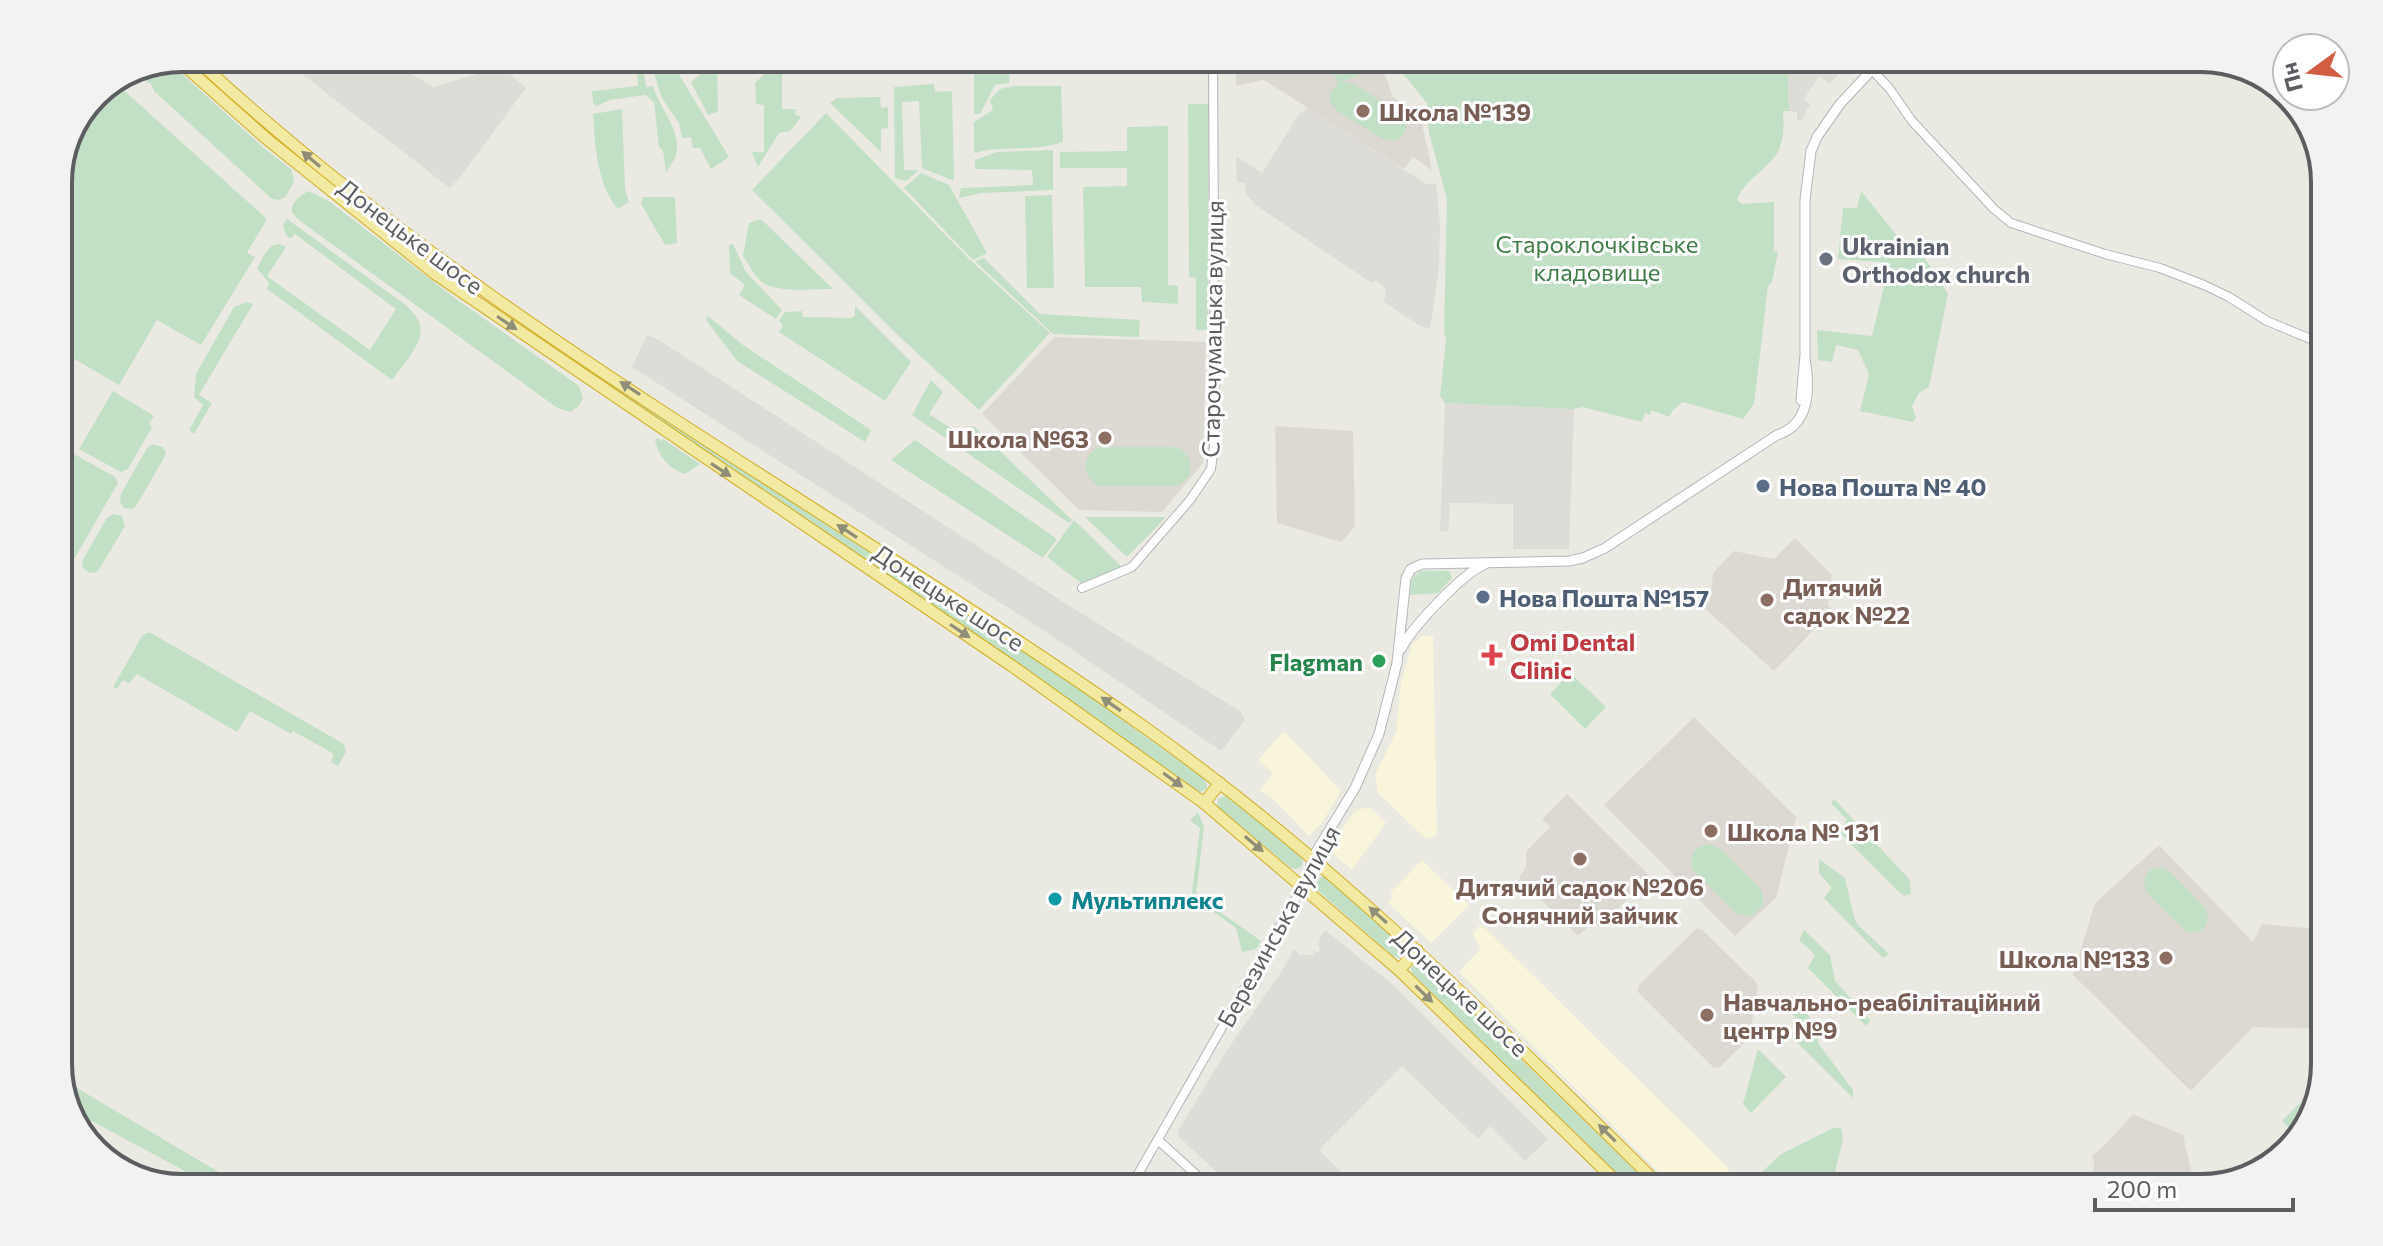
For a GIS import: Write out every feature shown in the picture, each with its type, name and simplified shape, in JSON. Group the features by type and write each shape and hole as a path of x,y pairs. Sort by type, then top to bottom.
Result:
{"highway":[{"name":"Донецьке шосе","path":"192,72 268,140 434,273 1012,666 1204,803 1399,970 1609,1174"},
{"name":"Донецьке шосе","path":"212,72 265,121 369,207 442,262 1025,646 1220,783 1314,858 1417,950 1648,1174"},
{"path":"1204,803 1220,783"},
{"path":"1399,970 1417,950"}],"main road":[{"path":"1444,563 1569,561 1592,554 1627,536 1777,435 1793,428 1803,413 1808,385 1805,358 1805,200 1811,151 1833,113 1870,72"},
{"path":"1444,563 1455,573 1454,586"},
{"name":"Березинська вулиця","path":"1303,886 1314,858 1372,754 1387,709 1399,652 1406,578 1411,569 1422,564 1444,563"},
{"name":"Березинська вулиця","path":"1399,652 1425,616 1454,586 1488,563"},
{"path":"1402,614 1413,620 1425,616"}],"street":[{"name":"Старочумацька вулиця","path":"1082,588 1132,567 1190,500 1211,469 1215,438 1213,72"},
{"path":"1874,72 1912,121 1994,209 2011,223 2105,254 2160,268 2204,285 2267,321 2311,339"},
{"name":"Березинська вулиця","path":"1138,1174 1303,886"},
{"path":"1158,1140 1196,1174"}],"shaded area":[{"path":"299,72 408,72 433,87 485,72 508,72 526,88 450,188"},
{"name":"Школа №139","path":"1236,72 1384,72 1393,97 1420,115 1432,170 1413,157 1404,169 1264,80 1236,86"},
{"path":"1788,72 1841,72 1829,84 1819,76 1804,99 1810,104 1802,120 1797,120 1797,112 1789,111"},
{"path":"1307,107 1426,184 1436,184 1440,224 1439,269 1430,329 1420,326 1384,302 1386,288 1375,280 1372,283 1257,206 1246,194 1245,183 1237,183 1236,156 1262,173 1300,112 1303,113"},
{"path":"647,335 1068,605 1240,711 1245,720 1221,751 1046,632 632,367"},
{"name":"Школа №63","path":"1054,337 1206,342 1203,463 1162,512 1079,510 982,414"},
{"path":"1445,403 1574,409 1569,549 1513,549 1513,504 1450,503 1448,532 1440,531"},
{"path":"1275,426 1353,431 1355,526 1341,542 1277,523"},
{"name":"Дитячий садок №22","path":"1795,538 1832,575 1828,605 1833,610 1774,671 1701,605 1711,595 1713,573 1734,551 1774,559"},
{"path":"1423,635 1433,636 1437,835 1426,839 1378,793 1375,775 1396,732 1401,682 1412,645"},
{"name":"Школа № 131","path":"1694,717 1796,817 1776,898 1735,936 1604,805"},
{"path":"1284,731 1341,791 1321,824 1309,836 1271,797 1260,790 1273,773 1258,760"},
{"name":"Дитячий садок №206 Сонячний зайчик","path":"1567,794 1650,876 1600,928 1593,922 1578,936 1519,878 1526,867 1526,852 1550,827 1542,819"},
{"path":"1371,808 1386,823 1352,870 1328,850 1354,812"},
{"name":"Школа №133","path":"2159,845 2253,942 2262,924 2311,929 2311,1029 2253,1027 2191,1091 2073,975 2095,903"},
{"path":"1422,860 1469,905 1431,943 1388,903 1393,896 1390,893"},
{"path":"1481,924 1729,1169 1724,1174 1661,1174 1459,972 1480,950 1473,933"},
{"name":"Навчально-реабілітаційний центр №9","path":"1697,928 1756,982 1758,988 1749,1038 1720,1067 1714,1068 1637,991 1639,985"},
{"path":"1325,930 1392,984 1548,1139 1525,1161 1490,1126 1478,1139 1402,1066 1319,1150 1343,1174 1219,1174 1179,1137 1178,1131 1294,949 1300,955 1313,955 1314,951 1318,953"},
{"path":"2133,1114 2183,1135 2192,1174 2093,1174 2092,1156"}],"green space":[{"path":"180,72 291,169 294,182 285,197 272,199 154,91 151,84 143,79"},
{"path":"638,72 644,72 646,87 653,86 676,138 676,155 666,173 663,150 659,147 654,102 645,95 609,100 597,106 593,103 592,91 638,86"},
{"path":"654,72 677,72 729,157 711,169 700,148 693,148 691,137 682,138 679,123 662,98"},
{"path":"704,72 717,72 718,112 708,115 691,82"},
{"path":"767,72 782,72 782,109 796,109 795,114 801,117 790,131 779,133 758,167 752,152 764,152 764,105 756,104 755,83"},
{"path":"974,72 1010,72 1009,83 995,85 980,114 974,114"},
{"path":"1333,72 1366,72 1342,82 1354,84 1403,115 1406,126 1403,135 1395,140 1383,139 1337,111 1330,101 1330,93 1338,83"},
{"name":"Староклочківське кладовище","path":"1402,72 1788,72 1789,111 1783,111 1781,144 1776,155 1746,185 1737,200 1742,204 1774,202 1774,251 1778,252 1772,282 1768,286 1754,404 1743,419 1683,402 1669,417 1651,410 1650,415 1645,413 1642,422 1582,407 1445,403 1440,396 1446,339 1447,199 1429,133 1427,103"},
{"path":"934,84 935,92 952,91 954,181 922,168 919,101 902,102 904,170 919,170 906,181 895,178 894,87"},
{"path":"1061,86 1063,142 974,153 974,122 993,110 990,100 1000,89"},
{"path":"123,90 267,219 247,253 255,257 201,345 157,320 119,385 72,358 72,175 80,140 91,121 104,104"},
{"path":"880,97 881,108 888,107 888,128 881,129 881,152 830,103 837,98"},
{"path":"1188,104 1209,104 1208,330 1196,330 1196,278 1189,277"},
{"path":"622,109 625,189 629,202 618,209 601,177 593,114"},
{"path":"826,113 971,261 1050,333 979,410 901,338 752,190"},
{"path":"1168,126 1168,285 1178,286 1178,304 1142,302 1141,287 1085,287 1083,187 1127,186 1127,168 1060,168 1060,152 1127,151 1127,127"},
{"path":"1053,150 1053,190 982,193 959,198 961,188 1033,185 1032,170 975,169 975,160 997,152"},
{"path":"921,173 949,185 987,253 973,260 904,188"},
{"path":"309,191 330,202 452,296 579,386 583,398 579,406 570,412 556,407 300,221 292,209 300,196"},
{"path":"1861,191 1903,243 1917,246 1948,294 1929,387 1919,393 1912,406 1916,418 1913,422 1860,411 1869,374 1858,350 1836,345 1832,362 1818,360 1817,330 1872,336 1887,274 1881,262 1838,259 1843,208 1857,208"},
{"path":"1052,195 1054,288 1027,288 1025,196"},
{"path":"642,197 675,197 677,243 665,245 641,204"},
{"path":"287,219 407,306 417,318 421,329 417,345 392,380 267,289 269,283 257,268 272,246 280,245 286,247 267,276 370,350 396,309 295,234 290,239 283,225"},
{"path":"761,219 833,289 776,288 759,279 743,256 749,223"},
{"path":"733,244 746,272 782,310 776,319 739,295 745,285 730,273 729,245"},
{"path":"984,258 1040,314 1140,320 1139,337 1053,334 975,261"},
{"path":"247,302 253,304 199,395 212,403 194,434 189,430 203,405 194,397 196,374 234,307"},
{"path":"855,306 911,362 885,401 779,332 783,325 779,321 785,312 802,311 803,317 851,318 855,316"},
{"path":"708,316 743,345 871,430 865,442 737,361 706,320"},
{"path":"599,377 1053,670 1202,777 1207,788 1199,793 597,379"},
{"path":"931,380 943,392 929,414 965,437 974,426 1072,520 1069,523 912,415"},
{"path":"113,391 154,416 149,424 152,427 128,469 121,472 79,449"},
{"path":"657,438 700,464 685,474 674,469 659,452"},
{"path":"915,440 1057,539 1043,558 891,460"},
{"path":"153,444 163,447 166,453 164,458 136,506 124,508 120,502 121,494 147,448"},
{"path":"1099,447 1181,449 1188,457 1190,471 1184,481 1176,486 1100,486 1089,478 1086,467 1089,456"},
{"path":"72,453 115,477 118,483 72,563"},
{"path":"113,514 122,516 125,526 97,572 89,573 83,568 82,561 107,518"},
{"path":"1085,517 1166,517 1127,557"},
{"path":"1074,520 1122,567 1081,583 1047,557"},
{"path":"1423,571 1449,571 1452,578 1438,593 1410,595 1414,577"},
{"path":"147,633 344,744 346,752 338,766 331,762 334,754 250,711 237,732 137,674 129,683 123,680 117,689 113,687 142,636"},
{"path":"1570,673 1606,707 1585,729 1550,694"},
{"path":"1225,796 1300,854 1302,866 1291,868 1219,809 1218,799"},
{"path":"1834,799 1910,880 1911,894 1904,896 1899,892 1839,832 1847,820 1831,803"},
{"path":"1198,812 1204,827 1196,895 1261,941 1256,949 1242,952 1236,928 1194,898 1192,893 1200,828 1190,821"},
{"path":"1708,844 1720,849 1758,886 1763,894 1763,903 1756,913 1745,916 1737,914 1693,870 1693,853"},
{"path":"1819,859 1845,878 1858,925 1889,954 1883,958 1824,898 1832,888 1819,873"},
{"path":"2155,868 2170,872 2204,907 2208,918 2202,930 2186,931 2148,894 2145,879"},
{"path":"1324,876 1404,945 1404,955 1399,958 1393,956 1315,888 1315,879"},
{"path":"1804,930 1830,955 1835,981 1870,1020 1866,1026 1808,968 1815,955 1799,940"},
{"path":"1421,962 1639,1174 1618,1174 1412,973 1411,967"},
{"path":"1792,996 1819,1029 1818,1043 1853,1090 1853,1098 1792,1037 1800,1023 1784,1004"},
{"path":"1758,1049 1786,1077 1751,1113 1743,1104"},
{"path":"74,1087 222,1174 189,1174 87,1118"},
{"path":"2305,1098 2289,1128 2282,1121"},
{"path":"1833,1128 1841,1128 1843,1139 1834,1174 1762,1174 1781,1154"}],"place":[{"name":"Школа №139","path":"1363,111"},
{"name":"Ukrainian Orthodox church","path":"1826,259"},
{"name":"Школа №63","path":"1105,438"},
{"name":"Нова Пошта № 40","path":"1763,486"},
{"name":"Нова Пошта №157","path":"1483,597"},
{"name":"Дитячий садок №22","path":"1767,600"},
{"name":"Omi Dental Clinic","path":"1492,655"},
{"name":"Flagman","path":"1379,661"},
{"name":"Школа № 131","path":"1711,831"},
{"name":"Дитячий садок №206 Сонячний зайчик","path":"1580,859"},
{"name":"Мультиплекс","path":"1055,899"},
{"name":"Школа №133","path":"2166,958"},
{"name":"Навчально-реабілітаційний центр №9","path":"1707,1015"}]}
